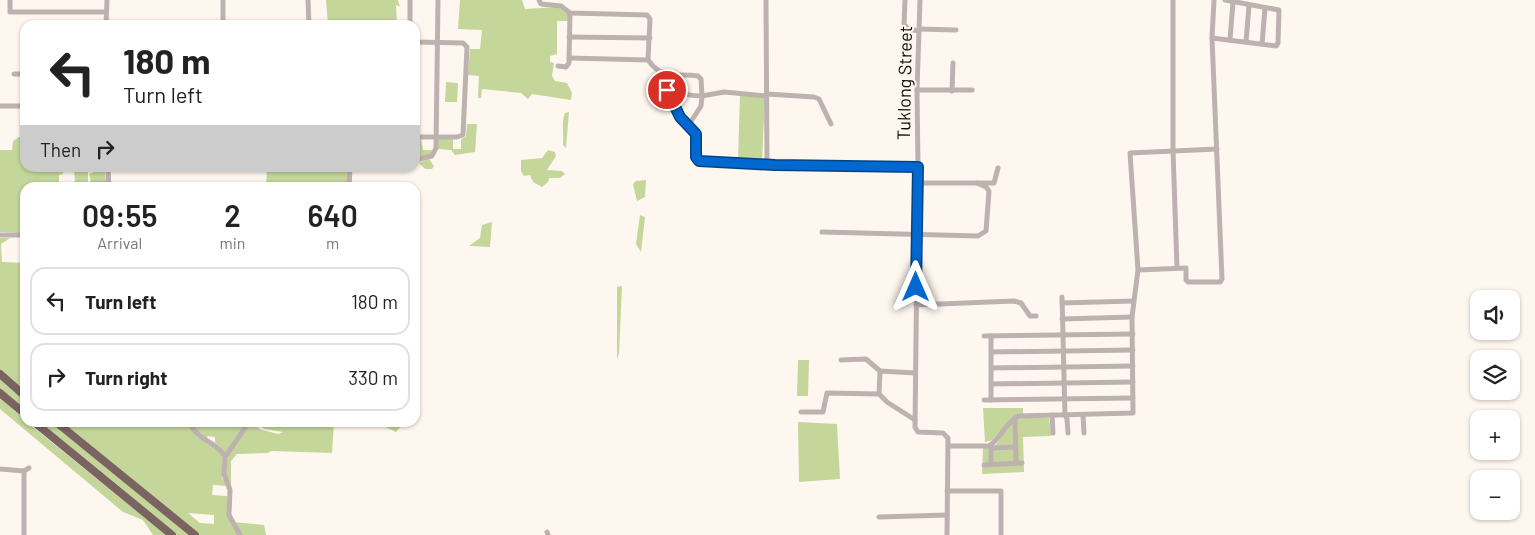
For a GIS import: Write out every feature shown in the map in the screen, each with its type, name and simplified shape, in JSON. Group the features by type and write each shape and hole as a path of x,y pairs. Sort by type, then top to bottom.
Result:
{"highway":[{"path":"0,374 20,392"},
{"path":"0,393 20,410"},
{"path":"40,427 172,535"},
{"path":"62,427 195,535"}],"street":[{"path":"10,0 10,12 106,12"},
{"path":"106,20 107,0"},
{"path":"223,0 223,20"},
{"path":"308,0 309,20"},
{"path":"410,0 410,20"},
{"path":"420,159 433,155 436,136 438,0"},
{"path":"539,0 541,4 562,7 570,13 646,15 650,19 648,60"},
{"path":"766,0 767,164"},
{"name":"Tuklong Street","path":"915,420 917,90 920,0"},
{"path":"1173,0 1173,150 1177,268"},
{"path":"1138,270 1186,268 1186,280 1188,282 1221,280 1212,38 1214,0"},
{"path":"1212,38 1276,46 1278,43 1280,12 1277,9 1249,6 1225,0"},
{"path":"905,1 904,24 908,29 956,30"},
{"path":"1230,40 1233,2"},
{"path":"1246,42 1249,6"},
{"path":"1262,44 1264,8"},
{"path":"558,66 567,67 570,58 570,13"},
{"path":"569,37 650,38"},
{"path":"420,42 463,43 467,47 464,132 457,137 420,137"},
{"path":"570,58 648,60 659,72 671,76 698,76 701,79 701,106 688,126"},
{"path":"952,91 953,63"},
{"path":"663,72 675,109 697,136 698,161 715,163 918,167"},
{"path":"14,74 20,74"},
{"path":"667,87 680,93 702,96 728,92 814,97 819,99 831,124"},
{"path":"917,90 972,90"},
{"path":"0,106 20,106"},
{"path":"991,464 991,446 1014,418 1052,415 1132,414 1132,317 1138,270 1130,153 1173,150 1217,150"},
{"path":"917,183 996,182 998,168"},
{"path":"822,232 978,236 982,234 987,226 988,192 986,187 978,183"},
{"path":"0,235 20,234"},
{"path":"1068,433 1064,399 1062,300 1133,301"},
{"path":"916,305 1014,301 1021,303 1030,316 1036,316"},
{"path":"1062,319 1132,317"},
{"path":"984,336 1133,334"},
{"path":"991,336 991,400"},
{"path":"991,352 1133,350"},
{"path":"841,360 866,360 880,371 915,373"},
{"path":"991,368 1133,366"},
{"path":"880,371 880,394 887,402 915,420 916,431 945,434 948,438 947,535"},
{"path":"991,384 1133,382"},
{"path":"801,412 823,412 827,393 880,394"},
{"path":"984,400 1133,398"},
{"path":"1052,415 1053,433"},
{"path":"1083,415 1084,433"},
{"path":"984,465 1019,463 1015,446 1014,418"},
{"path":"192,427 198,436 217,445 225,456"},
{"path":"240,535 229,515 230,490 224,474 225,456 235,444 245,427"},
{"path":"948,446 1015,446"},
{"path":"0,469 24,471 30,468"},
{"path":"24,471 24,535"},
{"path":"947,491 1001,491 1001,535"},
{"path":"879,517 947,515"}],"green space":[{"path":"326,0 398,0 400,7 396,6 397,20 328,20"},
{"path":"460,0 522,0 525,9 558,7 568,14 568,21 557,21 557,54 550,56 550,62 554,63 552,76 555,81 567,83 572,93 571,100 532,94 528,99 521,93 482,89 481,98 478,98 479,76 468,75 470,49 480,49 482,30 458,29"},
{"path":"446,82 458,83 457,102 445,102"},
{"path":"740,94 765,97 762,162 738,161"},
{"path":"569,112 566,148 563,145 563,120 565,113"},
{"path":"467,124 477,124 475,152 455,155 451,150 437,149 438,139 453,139 453,149 461,149 461,139 466,137"},
{"path":"20,137 20,172 63,172 63,174 59,175 59,182 20,182 20,233 0,232 0,150 12,150 13,141"},
{"path":"420,139 423,150 434,150 432,154 420,158"},
{"path":"548,150 555,152 556,156 547,170 562,171 565,174 560,178 549,178 548,182 542,187 533,182 530,175 524,176 521,171 521,160 542,158"},
{"path":"429,159 434,166 432,169 425,169 420,163"},
{"path":"74,172 88,172 88,182 72,182 75,181"},
{"path":"105,172 106,182 91,182 89,174"},
{"path":"267,172 349,172 348,182 266,182"},
{"path":"646,180 645,197 637,201 633,184 636,181"},
{"path":"640,215 645,217 641,252 636,244"},
{"path":"492,222 490,247 469,246 480,238 482,225"},
{"path":"0,238 10,238 1,244 2,262 20,263 20,388 0,370"},
{"path":"622,286 619,353 617,360 617,287"},
{"path":"798,360 809,360 808,396 797,396"},
{"path":"0,378 20,395 20,408 0,390"},
{"path":"0,398 20,416 20,426 0,409"},
{"path":"983,408 1023,408 1023,414 1010,419 993,440 985,442"},
{"path":"1019,418 1049,418 1051,436 1023,437 1024,472 982,474 983,448 995,446 1010,425"},
{"path":"798,422 837,424 840,479 799,482"},
{"path":"21,427 33,427 166,535 153,535 143,520 123,512"},
{"path":"42,427 56,427 190,535 176,535"},
{"path":"65,427 191,427 197,437 213,444 223,455 222,478 228,486 213,485 212,495 227,496 228,512 239,535 199,535","holes":["188,513 214,515 214,524 200,523"]},
{"path":"194,427 244,427 225,453 215,442 215,437 208,436 205,439"},
{"path":"248,427 258,427 259,429 278,434 283,432 262,427 334,427 332,453 271,451 268,453 237,454 231,461 231,488 226,469 227,461 234,446"},
{"path":"385,427 400,427 396,432"},
{"path":"233,522 264,525 266,535 242,535"}],"route":[{"path":"667,90 680,117 696,134 696,157 699,161 715,163 749,162 769,165 816,164 918,167 916,287"}]}
